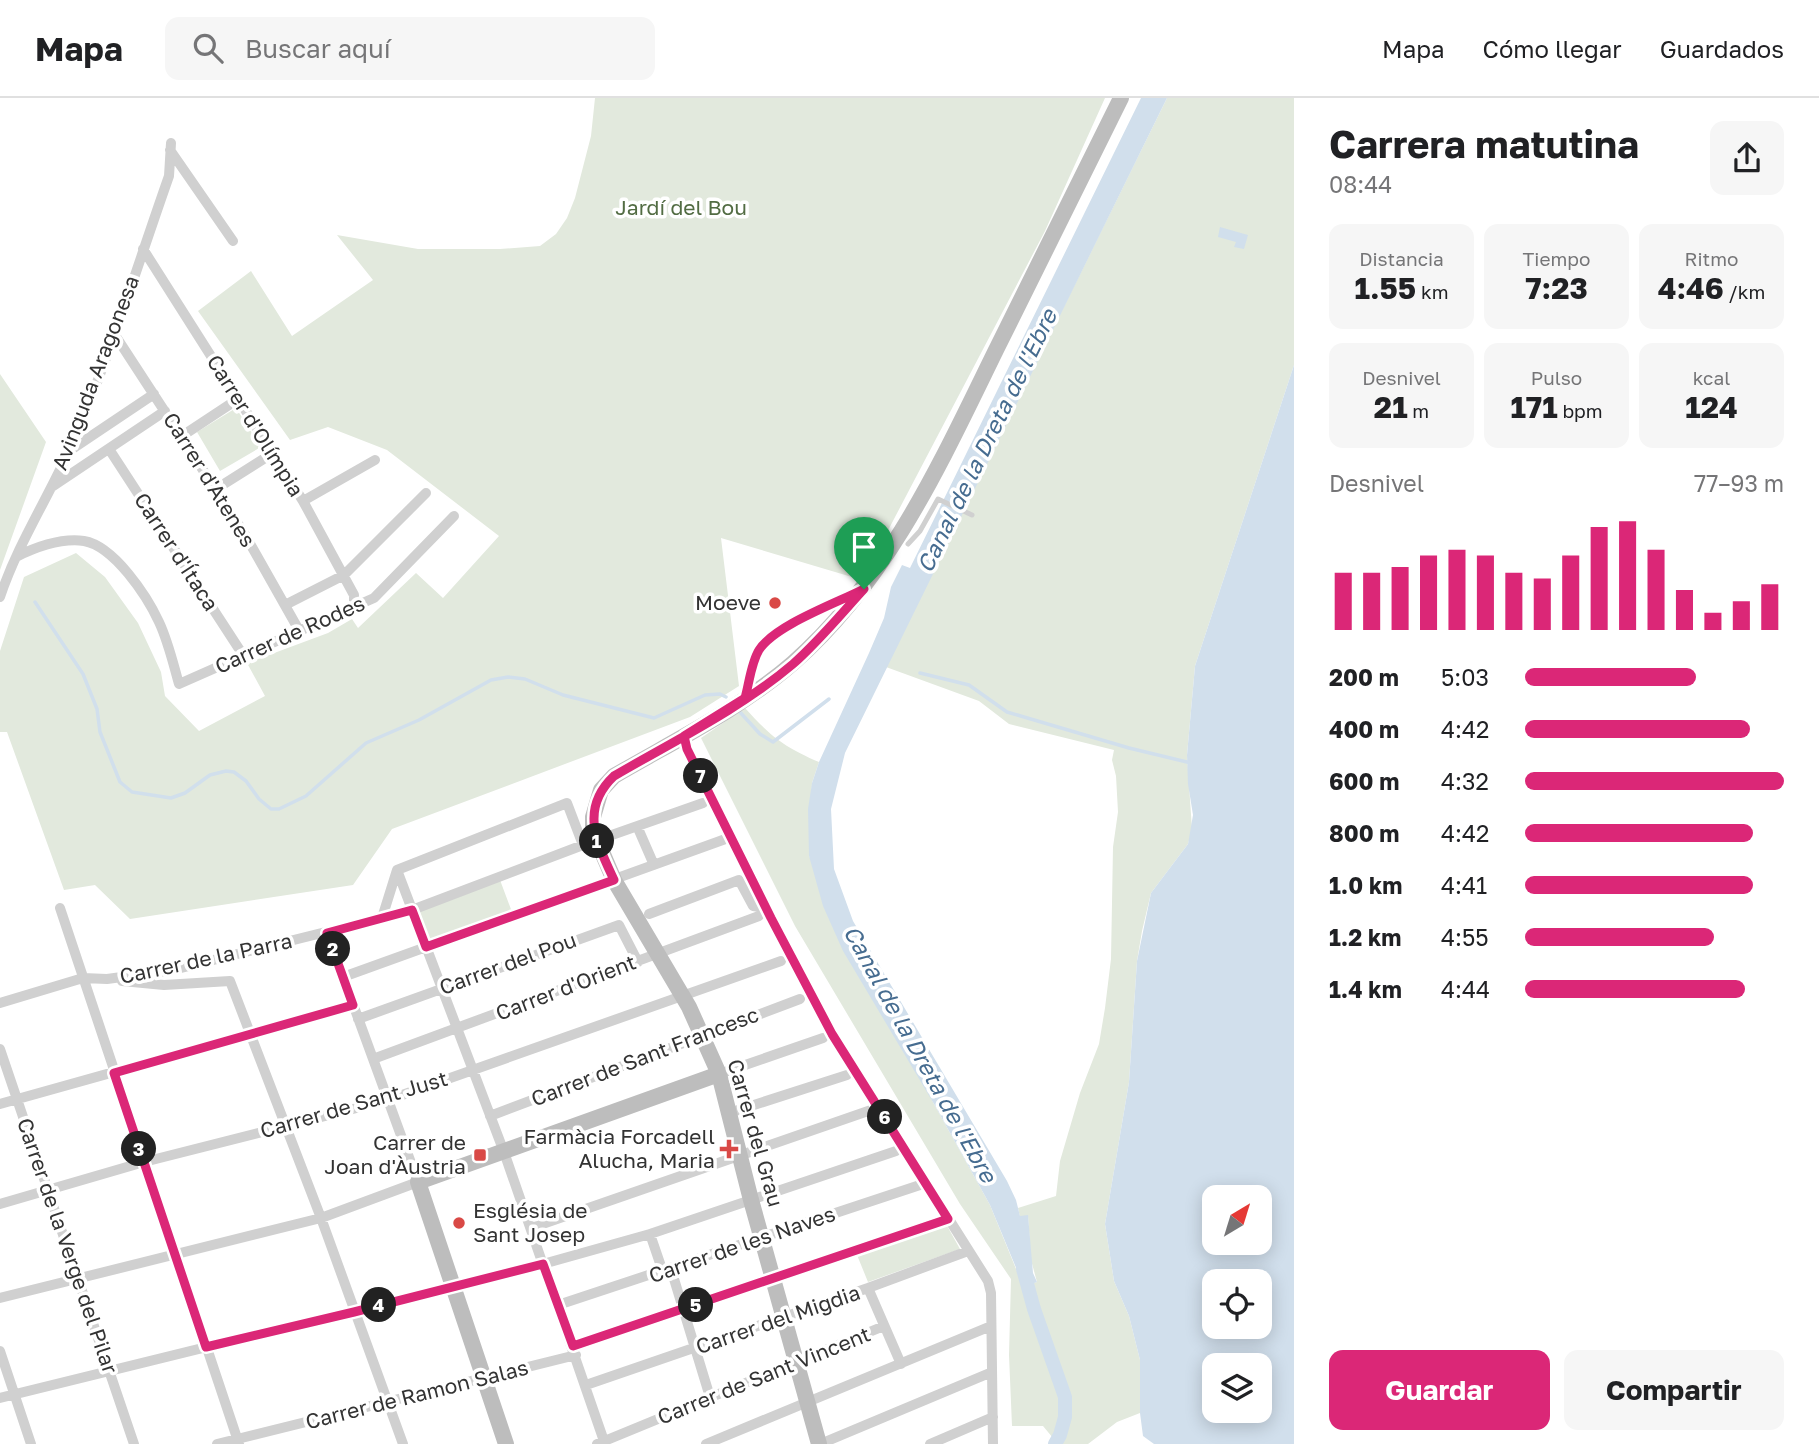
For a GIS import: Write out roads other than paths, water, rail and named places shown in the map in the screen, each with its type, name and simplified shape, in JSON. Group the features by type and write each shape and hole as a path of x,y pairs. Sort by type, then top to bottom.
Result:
{"street":[{"path":"993,1444 991,1293 988,1281 832,1034 763,912 731,837 687,749 684,736 793,664 864,589 905,528 948,447 1121,98"},
{"name":"Avinguda Aragonesa","path":"0,597 16,556 69,451 169,176 171,146 233,241"},
{"name":"Carrer d'Olímpia","path":"143,249 303,501 354,595 354,608"},
{"name":"Carrer d'Atenes","path":"113,332 244,533 300,632"},
{"path":"69,451 155,394"},
{"path":"182,436 238,399"},
{"path":"51,487 165,411"},
{"name":"Carrer d'Ítaca","path":"109,449 243,655"},
{"path":"216,489 273,453"},
{"path":"303,501 375,460"},
{"path":"285,605 344,575 426,493"},
{"name":"Carrer de Rodes","path":"16,556 58,542 85,541 106,551 124,567 159,621 179,684 374,598 454,516"},
{"name":"Carrer del Grau","path":"684,736 614,776 601,790 593,817 593,831 614,880 682,995 719,1074 751,1200 764,1238 820,1444"},
{"name":"Carrer de la Parra","path":"107,979 173,970 412,910 583,845 567,803 397,870"},
{"path":"609,836 703,803"},
{"path":"637,826 654,865"},
{"path":"343,977 731,837"},
{"path":"397,870 504,1152 586,1385 602,1443"},
{"path":"382,918 397,870"},
{"path":"649,914 738,880 753,906 763,912"},
{"path":"60,908 238,1441"},
{"name":"Carrer d'Orient","path":"373,1059 638,962 763,912"},
{"name":"Carrer del Pou","path":"358,1018 620,925 638,962"},
{"path":"327,933 418,1182 506,1444"},
{"name":"Carrer de Sant Just","path":"0,1205 144,1163 388,1100 781,961"},
{"name":"Carrer de la Parra","path":"0,1003 83,978 164,985 230,981 251,1035"},
{"name":"Carrer de Sant Francesc","path":"491,1116 800,999"},
{"path":"0,1104 353,1005"},
{"path":"251,1035 403,1444"},
{"path":"0,1298 321,1218 823,1038"},
{"name":"Carrer de la Verge del Pilar","path":"0,1049 134,1444"},
{"path":"729,1113 847,1075"},
{"path":"531,1228 870,1110"},
{"path":"0,1398 543,1264 650,1234 896,1151"},
{"name":"Carrer de les Naves","path":"558,1306 926,1183"},
{"name":"Carrer de Ramon Salas","path":"216,1444 238,1441 484,1380 574,1351 684,1309 948,1219"},
{"path":"650,1234 684,1309 710,1397"},
{"name":"Carrer del Migdia","path":"586,1385 696,1349 968,1251"},
{"path":"868,1288 901,1364"},
{"name":"Carrer de Sant Vincent","path":"602,1443 884,1326"},
{"path":"706,1444 991,1326"},
{"path":"0,1351 31,1444"},
{"path":"820,1444 992,1373"},
{"path":"930,1444 993,1418"}],"lane":[{"path":"908,544 920,531 939,499 972,515"},
{"path":"745,698 758,651 771,638 798,621 864,589"}],"water":[{"path":"1141,98 1167,98 845,753 831,809 834,869 853,921 1007,1181 1020,1216 1028,1215 1033,1273 1037,1282 1024,1287 990,1205 934,1104 843,951 823,906 809,856 808,809 819,762 884,618 891,587 902,565 910,568"},
{"path":"1220,227 1248,235 1244,249 1234,247 1236,242 1218,237"},
{"path":"1294,365 1294,1444 1154,1444 1143,1436 1140,1360 1129,1316 1114,1281 1105,1224 1129,1082 1137,961 1151,893 1188,844 1193,815 1187,755 1195,666"}],"waterway":[{"path":"35,602 83,674 97,709 100,732 120,782 132,792 171,798 185,793 210,775 226,771 234,772 246,781 259,799 271,809 279,809 306,796 366,743 419,720 491,680 508,677 525,679 563,695 654,718 705,695 720,694 726,697"},
{"path":"920,673 969,685 1007,712 1129,748 1191,763"},
{"path":"738,710 760,734 773,742 829,699"},
{"name":"Canal de la Dreta de l'Ebre","path":"1023,1269 1065,1397 1065,1417 1055,1444"}],"place":[{"name":"Moeve","path":"775,603"},
{"name":"Farmàcia Forcadell Alucha, Maria","path":"729,1149"},
{"name":"Carrer de Joan d'Àustria","path":"480,1155"},
{"name":"Església de Sant Josep","path":"459,1223"}],"park label":[{"name":"Jardí del Bou","path":"681,208"}]}
